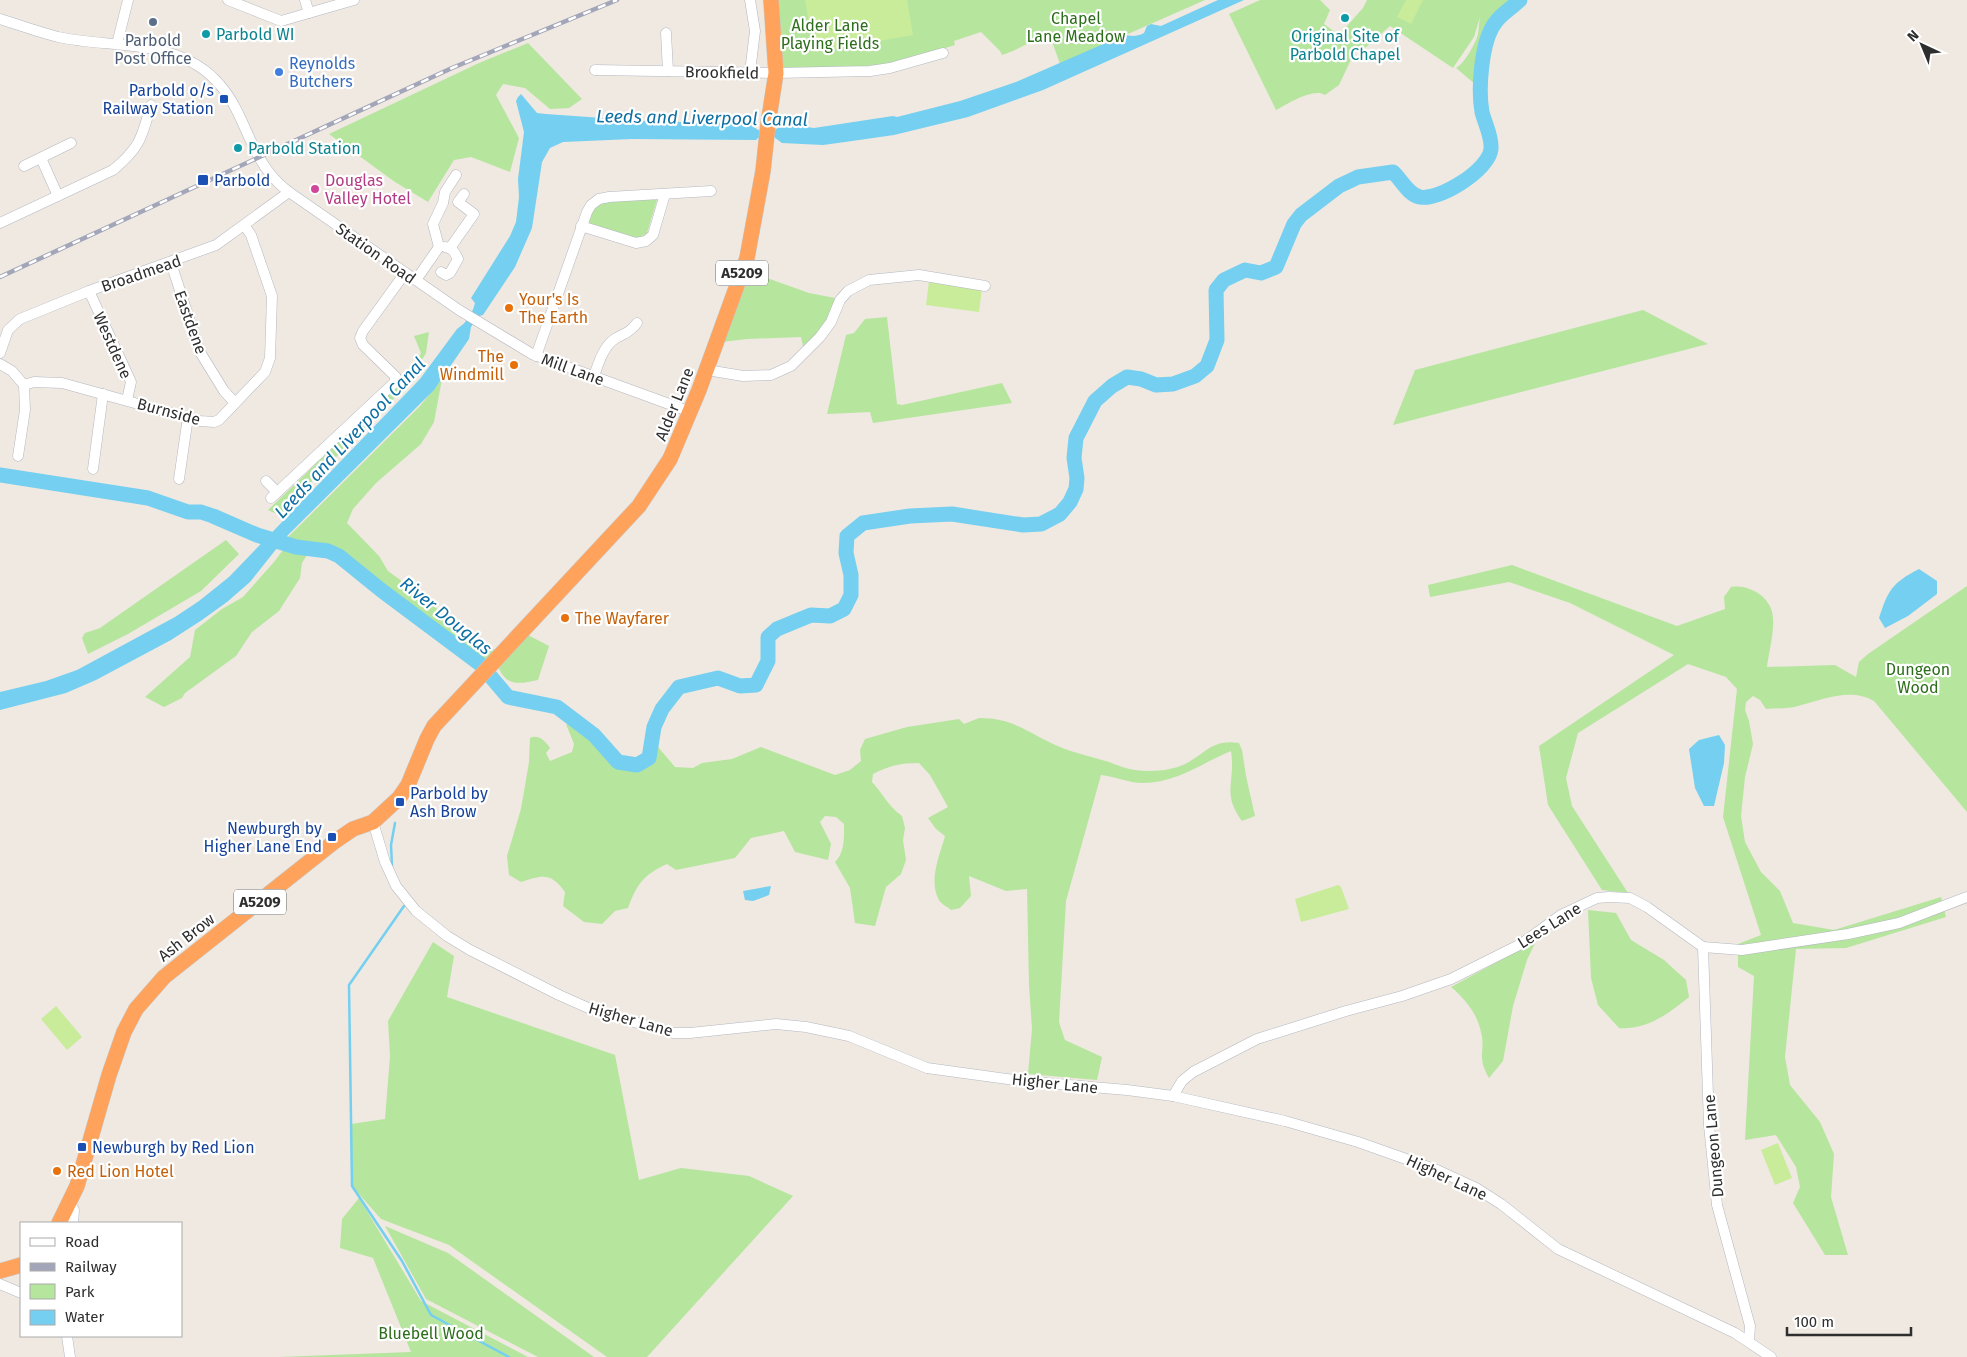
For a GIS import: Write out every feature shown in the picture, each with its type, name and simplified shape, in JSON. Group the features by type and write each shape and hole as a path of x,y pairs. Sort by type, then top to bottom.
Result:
{"highway":[{"name":"Alder Lane","path":"430,732 478,676 639,506 661,476 670,459 691,412 748,258 776,73 771,0"},
{"name":"Ash Brow","path":"70,1204 119,1045 130,1020 140,1004 164,977 334,842 353,829 373,822 389,809 408,785 430,732"},
{"name":"A5209","path":"60,1222 70,1204"},
{"path":"0,1271 20,1265"}],"street":[{"path":"117,44 128,0"},
{"path":"228,0 280,21 348,1"},
{"path":"305,0 309,13"},
{"path":"750,0 754,30 750,72"},
{"name":"Station Road","path":"0,19 58,37 137,46 180,55 203,67 228,95 267,170 289,192 462,312"},
{"name":"Brookfield","path":"666,31 668,71"},
{"name":"Brookfield","path":"595,70 776,73 870,71 890,68 943,53"},
{"path":"0,223 113,170 127,159 142,138 151,105"},
{"path":"24,166 71,144"},
{"path":"41,158 58,196"},
{"path":"442,272 450,273 458,260 455,252 444,247 433,224 443,203 445,192 456,175"},
{"path":"536,356 581,226 591,205 599,199 609,197 710,191"},
{"name":"Broadmead","path":"0,353 6,335 15,322 89,291 171,263 216,245 245,226 289,192"},
{"path":"416,280 474,214 458,202 464,194"},
{"path":"581,226 636,244 646,241 654,235 665,194"},
{"name":"Burnside","path":"24,385 34,382 62,383 188,417 214,422 223,416 265,372 270,358 272,296 251,235 245,226"},
{"name":"Eastdene","path":"171,263 200,352 224,392 235,403"},
{"path":"266,481 274,495 394,383 396,377 363,345 360,338 363,331 405,273"},
{"path":"707,370 743,376 771,375 791,366 820,337 831,322 840,300 848,291 869,280 919,276 985,286"},
{"name":"Westdene","path":"89,291 132,382 128,400"},
{"name":"Mill Lane","path":"462,312 536,356 691,412"},
{"path":"594,376 612,341 627,328 637,323"},
{"path":"0,364 12,371 24,385 25,410 18,456"},
{"path":"93,469 103,394"},
{"path":"179,479 188,417"},
{"name":"Higher Lane","path":"373,822 384,862 396,886 416,911 447,936 470,950 559,996 595,1011 672,1033 690,1033 776,1024 806,1027 849,1036 927,1068 1022,1081 1173,1096 1285,1121 1344,1138 1387,1151 1463,1181 1489,1196 1558,1249 1749,1340 1771,1357"},
{"name":"Lees Lane","path":"1173,1096 1182,1081 1193,1072 1257,1039 1346,1011 1402,996 1451,979 1521,944 1561,915 1597,898 1622,897 1635,900 1703,947"},
{"path":"1703,947 1742,950 1848,934 1899,923 1967,897"},
{"name":"Dungeon Lane","path":"1703,947 1709,1125 1717,1204 1750,1326 1749,1340"},
{"path":"70,1204 74,1210 73,1222"},
{"path":"0,1284 20,1293"},
{"path":"67,1337 70,1357"}],"green space":[{"name":"Alder Lane Playing Fields","path":"775,0 1205,0 1060,64 1049,33 1002,55 981,32 954,41 955,45 890,65 789,69 783,68 780,63"},
{"path":"805,0 907,0 913,35 814,52"},
{"path":"1260,0 1320,0 1330,10 1324,24 1339,35 1363,8 1367,0 1514,0 1492,16 1483,42 1477,52 1475,84 1456,68 1466,58 1475,43 1480,17 1474,37 1453,68 1390,26 1365,48 1357,47 1339,85 1325,95 1314,93 1276,110 1229,14"},
{"path":"1406,0 1423,0 1411,24 1397,17"},
{"path":"528,43 582,99 569,108 550,109 525,88 503,84 496,95 519,138 510,172 471,157 454,160 428,202 395,182 329,134 479,63"},
{"path":"626,199 657,200 647,233 638,239 589,224 592,214 597,207 606,202"},
{"path":"750,272 809,293 835,298 833,311 829,318 804,351 801,337 722,342"},
{"path":"929,281 982,288 979,312 926,305"},
{"path":"1643,310 1708,344 1393,425 1415,370"},
{"path":"887,317 897,404 902,405 1002,383 1012,403 873,423 870,412 827,414 846,335 854,333 865,319"},
{"path":"429,332 426,353 407,385 279,515 268,510 396,387 408,378 421,353 414,336"},
{"path":"442,379 434,422 421,444 376,483 353,509 347,523 379,556 388,571 425,598 468,637 501,652 484,669 339,556 328,551 302,548 310,550 302,563 300,578 279,611 252,632 236,656 185,693 182,698 164,707 145,697 190,657 195,630 222,609 243,597 286,546 293,547 282,543 420,406"},
{"path":"226,540 239,554 201,591 128,634 88,654 82,638 85,633 100,628"},
{"name":"Dungeon Wood","path":"1512,565 1677,626 1725,609 1724,597 1731,587 1753,590 1765,599 1772,611 1773,631 1767,667 1835,665 1856,677 1859,662 1868,654 1967,586 1967,812 1874,701 1865,697 1846,695 1826,698 1794,707 1766,709 1760,700 1753,696 1746,702 1745,710 1753,744 1745,777 1741,816 1745,842 1761,872 1780,891 1793,923 1834,930 1941,897 1946,917 1846,948 1796,949 1785,1057 1790,1085 1820,1122 1834,1154 1831,1197 1848,1255 1825,1255 1793,1203 1800,1187 1796,1167 1776,1135 1745,1140 1754,976 1738,967 1738,944 1761,935 1723,817 1737,689 1726,677 1688,664 1578,733 1566,778 1572,806 1628,893 1602,890 1548,805 1539,746 1674,655 1570,603 1509,582 1430,597 1428,585"},
{"path":"526,634 549,646 538,680 519,683 509,681 501,673 498,666"},
{"path":"979,718 1007,722 1062,748 1135,770 1155,771 1175,768 1187,763 1211,747 1223,743 1239,743 1242,750 1255,816 1242,821 1232,803 1230,787 1232,771 1231,751 1167,780 1138,783 1101,775 1066,901 1059,1022 1065,1040 1102,1057 1097,1080 1028,1074 1032,1029 1027,889 1006,891 969,876 971,896 960,908 951,910 940,901 936,892 935,876 945,836 936,829 928,818 948,807 930,775 919,763 895,766 873,774 872,782 902,816 905,828 903,840 906,860 901,874 886,887 875,926 855,923 850,888 835,862 841,854 844,834 844,824 836,817 825,816 820,822 831,844 828,860 795,852 784,831 751,838 735,858 676,870 667,864 652,872 638,886 628,908 615,911 602,924 584,922 563,906 565,892 550,878 540,877 521,882 509,875 507,856 521,809 529,762 530,738 536,737 546,743 550,748 546,753 550,761 572,752 574,744 566,724 575,726 583,731 609,759 617,764 627,766 643,764 658,747 675,767 693,768 702,763 732,759 761,747 835,775 850,770 861,761 860,750 865,739 907,727 959,719 964,724"},
{"path":"1338,885 1341,887 1349,909 1301,922 1295,899"},
{"path":"1588,910 1616,913 1631,940 1664,960 1686,980 1689,997 1665,1015 1648,1024 1619,1028 1598,1005 1591,978"},
{"path":"1538,937 1527,960 1513,1006 1503,1061 1489,1078 1483,1064 1482,1039 1477,1019 1466,1002 1451,987 1521,949"},
{"path":"433,942 454,956 447,997 615,1055 639,1180 681,1168 749,1176 793,1196 647,1357 607,1357 449,1245 381,1219 352,1186 351,1124 385,1119 390,1056 388,1021"},
{"path":"56,1006 82,1037 67,1050 41,1019"},
{"path":"1778,1143 1792,1178 1775,1185 1761,1150"},
{"name":"Bluebell Wood","path":"359,1198 421,1301 528,1357 279,1357 411,1352 373,1258 340,1248 342,1219"},
{"path":"385,1226 448,1253 594,1357 538,1357 426,1299"}],"water":[{"name":"Leeds and Liverpool Canal","path":"1218,0 1244,0 1043,90 968,117 894,135 823,145 782,143 774,137 758,138 756,140 632,139 563,142 550,148 542,162 532,228 515,267 483,315 479,316 471,327 469,339 434,390 285,538 250,582 227,602 171,640 96,680 66,693 0,710 0,692 46,681 77,670 175,617 199,601 229,577 420,379 457,329 471,315 475,303 471,298 510,236 516,222 519,197 518,179 524,132 516,101 521,94 537,113 645,121 750,124 758,130 772,131 780,127 799,126 814,128 893,116 897,117 960,101 1016,82 1124,35 1134,36 1144,33 1147,26 1151,24 1161,26"},
{"path":"1919,569 1937,581 1937,594 1908,616 1885,628 1879,618 1888,594 1897,583"},
{"path":"1719,735 1725,745 1724,763 1714,806 1704,806 1695,788 1689,749 1699,740"},
{"path":"771,886 769,895 753,901 745,900 743,891"}],"waterway":[{"name":"River Douglas","path":"0,475 148,498 188,512 201,512 257,535 296,547 328,551 339,556 480,664 508,697 557,707 594,735 618,762 637,765 649,758 654,727 662,709 679,687 718,678 740,686 756,685 768,661 768,637 777,629 811,615 830,616 844,609 851,595 851,575 846,553 847,536 863,523 910,516 952,514 1023,525 1041,524 1060,514 1070,502 1076,489 1077,478 1074,458 1076,438 1095,401 1112,386 1127,377 1141,379 1156,385 1173,384 1195,376 1207,366 1217,340 1216,290 1224,280 1245,270 1261,273 1276,267 1294,224 1301,215 1339,186 1358,177 1393,172 1416,196 1428,197 1450,189 1473,174 1482,166 1491,149 1488,130 1482,112 1480,91 1486,42 1497,20 1520,0"},
{"path":"392,866 391,845 395,823"},
{"path":"404,906 349,985 352,1186 402,1261 431,1315 509,1357"}],"railway":[{"path":"0,277 452,68 617,0"}],"place":[{"name":"Original Site of Parbold Chapel","path":"1345,18"},
{"name":"Parbold Post Office","path":"153,22"},
{"name":"Parbold WI","path":"206,34"},
{"name":"Reynolds Butchers","path":"279,72"},
{"name":"Parbold o/s Railway Station","path":"224,99"},
{"name":"Parbold Station","path":"238,148"},
{"name":"Parbold","path":"203,180"},
{"name":"Douglas Valley Hotel","path":"315,189"},
{"name":"Your's Is The Earth","path":"509,308"},
{"name":"The Windmill","path":"514,365"},
{"name":"The Wayfarer","path":"565,618"},
{"name":"Parbold by Ash Brow","path":"400,802"},
{"name":"Newburgh by Higher Lane End","path":"332,837"},
{"name":"Newburgh by Red Lion","path":"82,1147"},
{"name":"Red Lion Hotel","path":"57,1171"}],"park label":[{"name":"Chapel Lane Meadow","path":"1076,27"}]}
